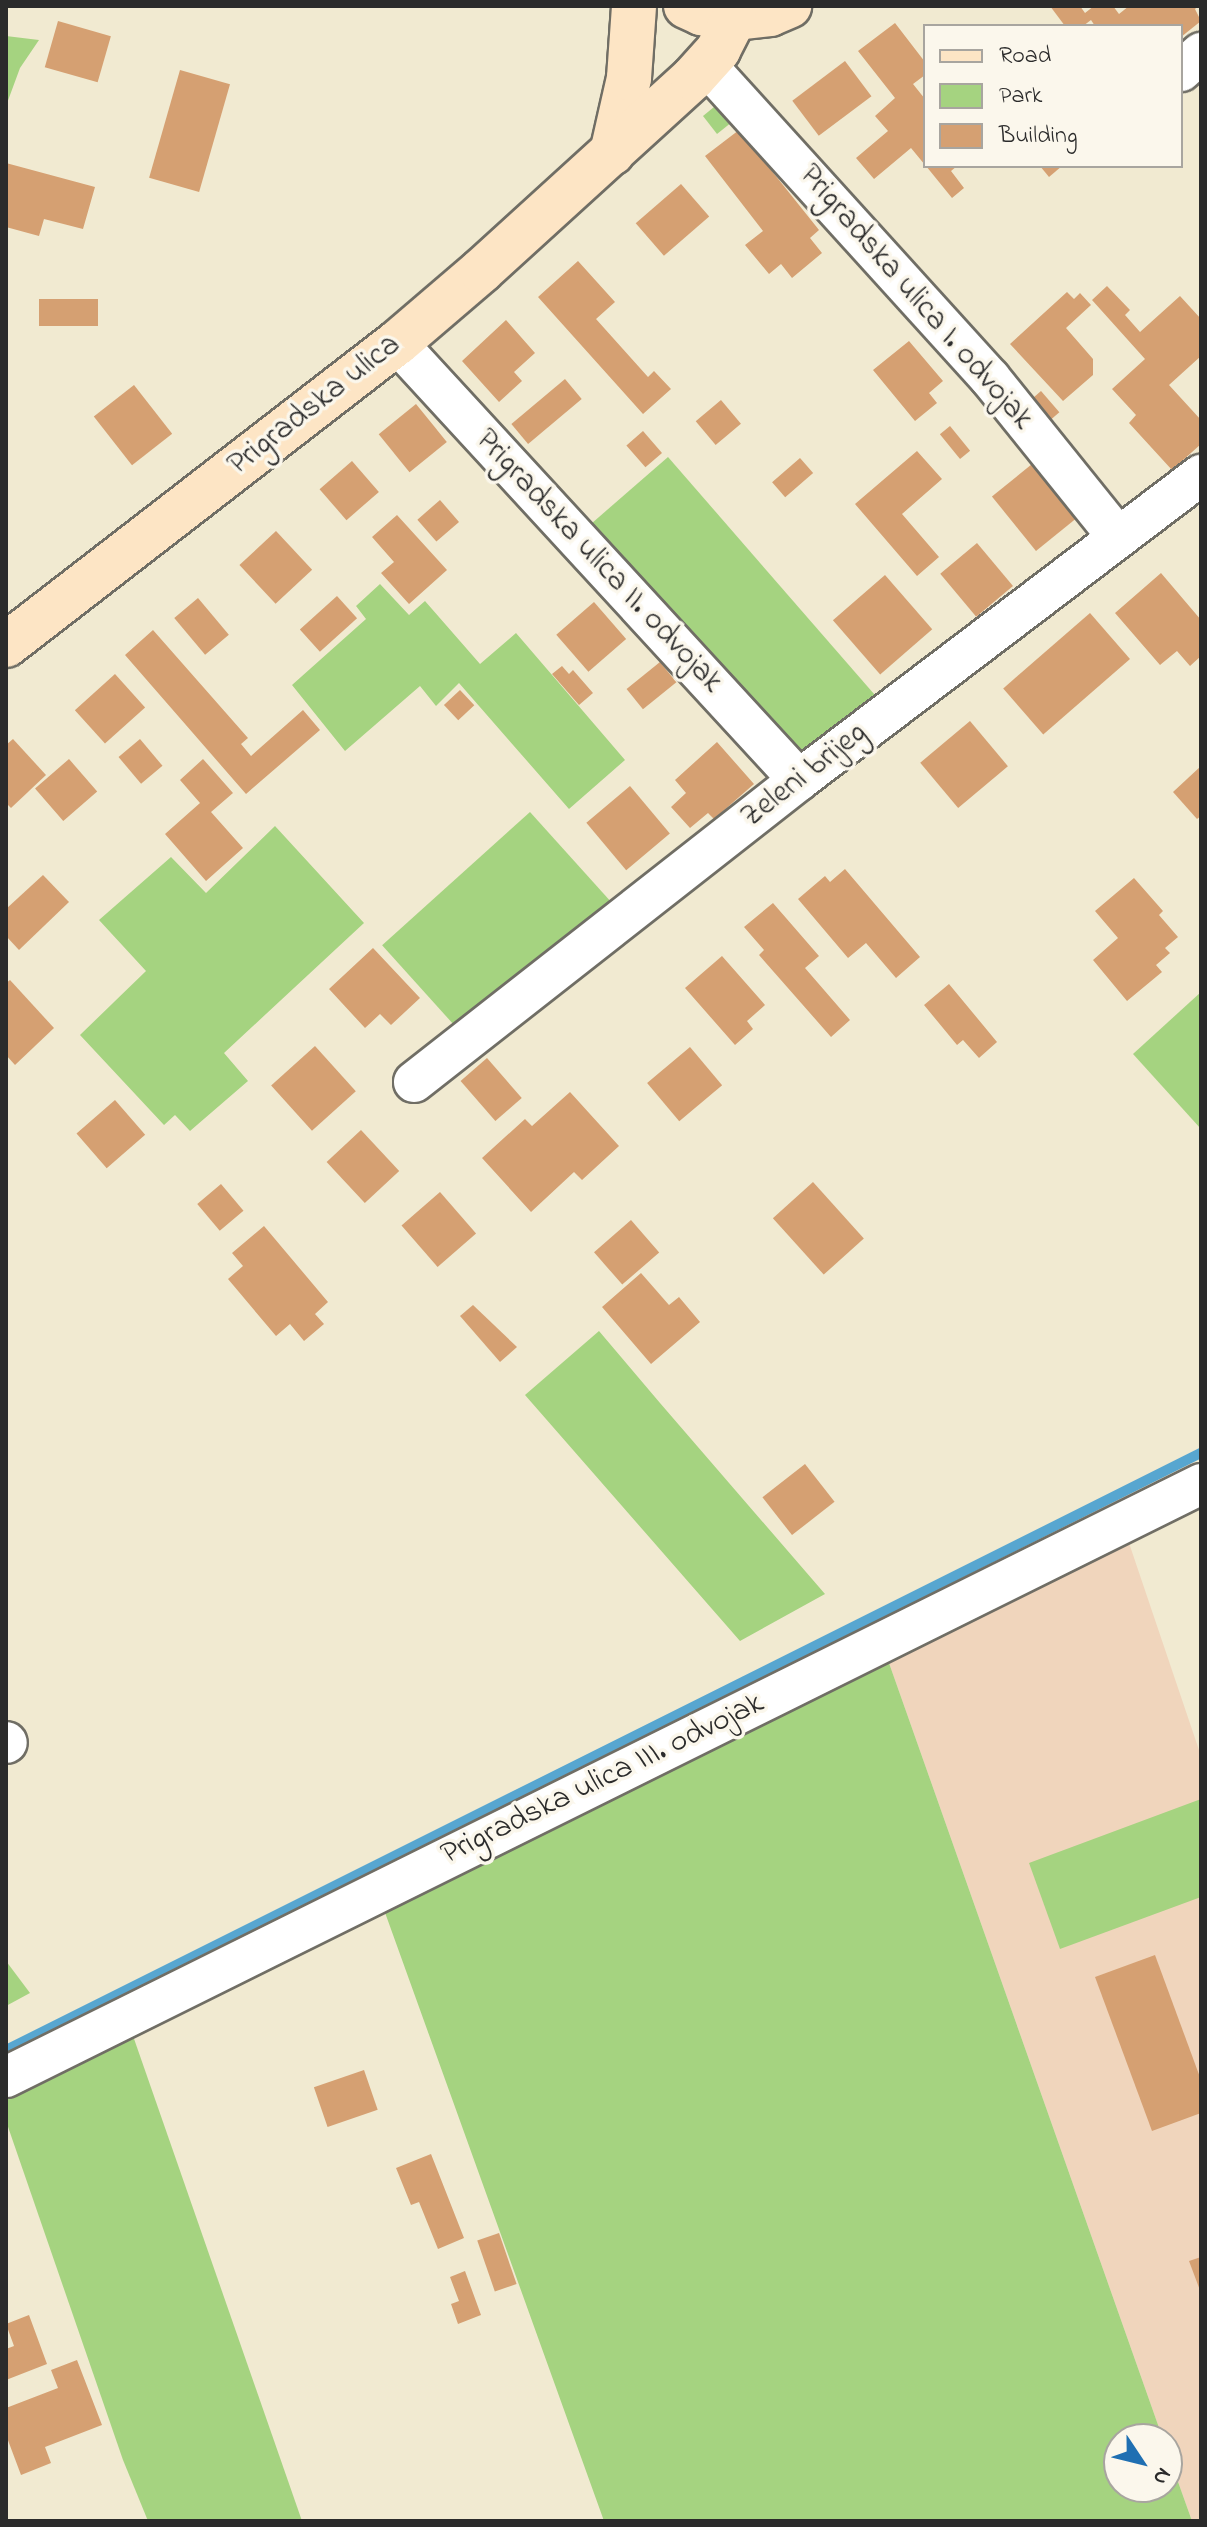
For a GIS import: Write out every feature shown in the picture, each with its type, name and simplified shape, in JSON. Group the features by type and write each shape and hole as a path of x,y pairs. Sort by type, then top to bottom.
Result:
{"main road":[{"path":"612,153 629,78 634,6"},
{"path":"686,6 701,13 734,18 770,14 789,6"},
{"name":"Prigradska ulica","path":"6,645 397,343 612,153 706,65 734,18"}],"street":[{"path":"1183,69 1201,53"},
{"name":"Prigradska ulica I. odvojak","path":"706,65 990,378 1117,536"},
{"name":"Prigradska ulica II. odvojak","path":"397,343 799,780"},
{"name":"Zeleni brijeg","path":"414,1082 799,780 1201,475"},
{"name":"Prigradska ulica III. odvojak","path":"6,2077 1201,1484"}],"shaded area":[{"path":"1128,1540 1201,1756 1201,2521 1192,2521 1183,2496 1183,2423 1157,2423 889,1663"}],"green space":[{"path":"6,36 39,40 20,68 6,106"},
{"path":"725,98 732,122 717,134 703,116"},
{"path":"668,457 883,705 805,773 590,525"},
{"path":"380,584 409,615 425,601 480,664 516,633 625,760 569,809 459,683 436,706 420,686 345,751 292,685 366,619 356,606"},
{"path":"530,812 616,907 468,1040 382,945"},
{"path":"275,826 364,923 224,1053 248,1081 190,1131 175,1115 164,1125 80,1035 146,971 99,920 171,857 206,893"},
{"path":"1201,992 1201,1129 1133,1054"},
{"path":"599,1331 825,1594 740,1641 525,1395"},
{"path":"889,1663 1157,2423 1103,2423 1103,2503 1183,2503 1183,2496 1192,2521 604,2521 383,1907"},
{"path":"1201,1799 1201,1897 1060,1949 1029,1863"},
{"path":"6,1961 30,1993 6,2006"},
{"path":"132,2033 302,2521 148,2521 123,2460 6,2121 6,2097"}],"building":[{"path":"1050,6 1080,6 1085,13 1094,6 1113,6 1119,14 1129,6 1198,6 1195,9 1201,21 1183,35 1183,24 1094,24 1091,20 1086,24 1064,24"},
{"path":"58,21 111,36 98,82 45,67"},
{"path":"895,23 923,59 923,76 913,84 923,96 923,163 911,148 874,179 856,158 888,131 875,116 895,98 858,51"},
{"path":"845,61 871,96 819,136 792,101"},
{"path":"180,70 230,84 199,192 149,178"},
{"path":"739,130 819,230 810,238 822,253 792,278 781,264 769,274 745,245 763,231 705,156"},
{"path":"6,163 95,187 83,229 44,219 39,236 6,227"},
{"path":"928,168 955,168 951,171 964,188 952,198"},
{"path":"1042,168 1060,168 1049,177"},
{"path":"681,184 709,216 664,256 636,223"},
{"path":"578,261 615,302 596,319 648,377 654,371 671,389 643,414 538,297"},
{"path":"1107,286 1130,310 1125,315 1140,332 1180,296 1201,319 1201,356 1169,385 1201,420 1201,444 1172,470 1129,423 1136,415 1112,389 1145,359 1092,300"},
{"path":"1067,292 1074,299 1080,293 1091,305 1066,328 1093,359 1093,375 1063,401 1010,344"},
{"path":"39,299 98,299 98,326 39,326"},
{"path":"506,320 535,353 514,372 522,381 499,402 462,361"},
{"path":"909,341 943,381 929,393 937,403 915,421 873,370"},
{"path":"565,379 582,399 528,444 511,424"},
{"path":"134,385 172,434 132,465 94,416"},
{"path":"1041,391 1059,412 1041,429 1022,407"},
{"path":"721,400 741,424 716,445 696,421"},
{"path":"416,404 447,442 410,472 379,434"},
{"path":"950,426 970,451 960,459 940,434"},
{"path":"643,431 662,453 645,467 626,445"},
{"path":"917,451 942,479 902,514 939,557 917,576 855,504"},
{"path":"800,458 813,473 785,497 772,482"},
{"path":"1037,460 1081,514 1036,551 992,497"},
{"path":"352,461 379,492 346,520 320,489"},
{"path":"440,500 459,522 436,542 417,520"},
{"path":"397,515 447,570 409,604 381,573 394,562 372,537"},
{"path":"276,531 312,570 276,604 239,565"},
{"path":"977,543 1013,586 976,617 940,574"},
{"path":"1161,573 1201,620 1201,656 1190,666 1177,651 1160,665 1115,613"},
{"path":"885,575 932,629 880,675 833,620"},
{"path":"337,596 357,618 320,652 300,629"},
{"path":"198,598 229,635 205,655 174,618"},
{"path":"594,602 626,639 588,672 556,635"},
{"path":"1090,613 1130,659 1043,734 1003,688"},
{"path":"153,630 248,738 241,744 251,756 303,710 320,730 246,794 125,655"},
{"path":"660,662 676,682 643,709 627,689"},
{"path":"562,666 569,674 573,670 593,693 579,705 552,674"},
{"path":"115,674 145,707 105,744 75,710"},
{"path":"460,690 474,705 458,720 444,705"},
{"path":"970,721 1008,766 958,808 920,763"},
{"path":"13,739 46,775 11,808 6,803 6,745"},
{"path":"140,739 162,766 141,784 119,757"},
{"path":"717,742 754,784 714,819 708,813 690,828 671,807 686,793 675,780"},
{"path":"69,759 97,791 63,821 35,789"},
{"path":"203,759 233,793 211,812 243,848 206,881 165,834 200,803 180,780"},
{"path":"1201,766 1201,816 1197,819 1173,792"},
{"path":"630,786 670,833 626,870 586,823"},
{"path":"845,869 920,957 896,978 866,943 848,958 798,899 825,876 830,882"},
{"path":"43,875 69,902 19,950 6,936 6,909"},
{"path":"1134,878 1163,911 1159,915 1178,937 1165,948 1170,953 1156,965 1162,972 1127,1001 1093,960 1118,938 1095,911"},
{"path":"773,903 819,956 805,968 850,1020 831,1037 759,955 764,950 744,927"},
{"path":"373,948 420,998 391,1025 380,1014 365,1028 329,989"},
{"path":"722,956 765,1005 747,1021 753,1029 735,1045 685,988"},
{"path":"10,980 54,1028 15,1065 6,1055 6,983"},
{"path":"949,984 997,1042 979,1058 963,1040 957,1045 924,1005"},
{"path":"315,1046 356,1091 312,1131 271,1085"},
{"path":"690,1047 722,1085 679,1121 647,1083"},
{"path":"487,1058 522,1098 495,1121 461,1081"},
{"path":"570,1092 619,1146 582,1180 574,1172 531,1212 482,1158 525,1119 532,1126"},
{"path":"115,1100 145,1135 107,1168 77,1133"},
{"path":"361,1130 399,1171 365,1203 327,1162"},
{"path":"813,1182 864,1238 824,1275 773,1218"},
{"path":"221,1184 243,1211 220,1231 197,1204"},
{"path":"440,1192 476,1234 438,1267 402,1225"},
{"path":"631,1220 659,1252 622,1285 594,1252"},
{"path":"264,1226 328,1302 315,1314 324,1324 304,1341 290,1324 276,1336 228,1279 243,1266 232,1253"},
{"path":"641,1273 669,1305 679,1297 700,1322 651,1364 602,1307"},
{"path":"473,1305 517,1347 500,1362 460,1316"},
{"path":"805,1464 835,1502 792,1535 762,1497"},
{"path":"1155,1955 1201,2080 1201,2113 1152,2131 1095,1977"},
{"path":"364,2070 378,2110 328,2127 314,2087"},
{"path":"431,2154 464,2238 438,2249 419,2202 411,2205 396,2168"},
{"path":"499,2233 517,2284 495,2292 477,2240"},
{"path":"1201,2257 1201,2293 1189,2261"},
{"path":"465,2271 481,2315 458,2324 451,2304 459,2301 450,2277"},
{"path":"29,2315 47,2364 6,2380 6,2349 14,2346 6,2324"},
{"path":"77,2360 102,2425 45,2447 51,2463 21,2475 6,2435 6,2408 58,2388 51,2370"}],"waterway":[{"path":"6,2050 1201,1453"}]}
